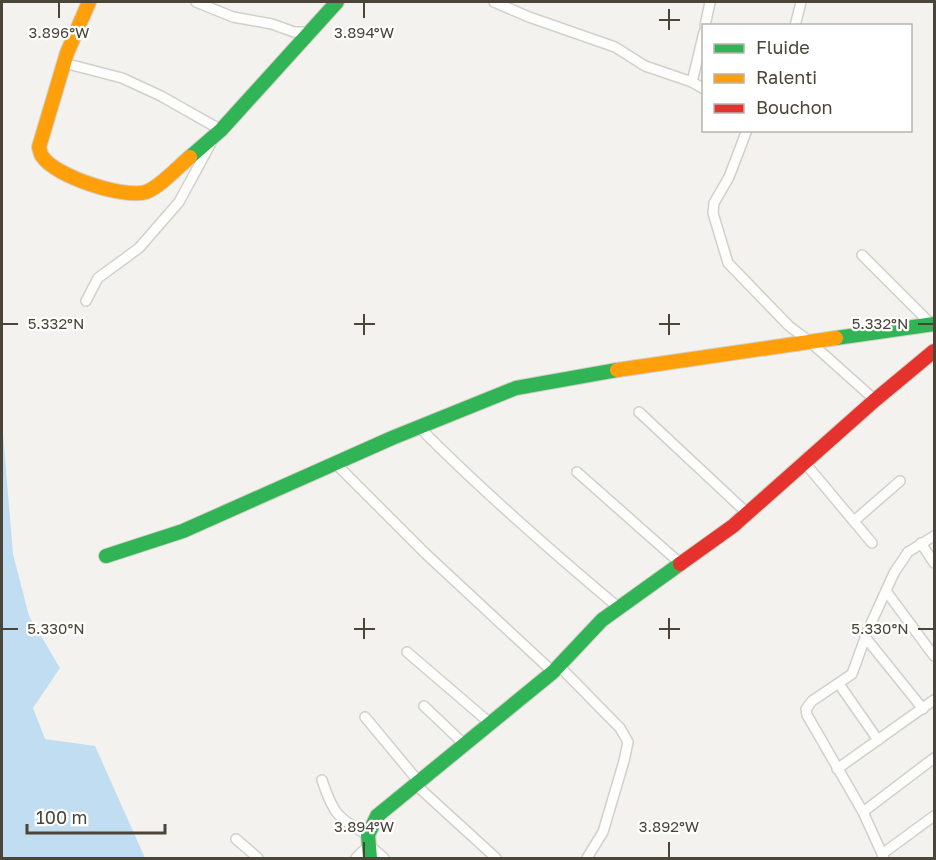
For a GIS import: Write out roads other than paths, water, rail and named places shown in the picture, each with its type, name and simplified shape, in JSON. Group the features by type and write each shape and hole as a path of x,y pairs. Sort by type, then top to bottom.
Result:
{"street":[{"path":"89,2 64,63 39,147 43,156 60,171 93,184 130,193 144,193 153,188 218,133 337,2"},
{"path":"196,2 233,17 272,24 294,32 310,32"},
{"path":"494,2 529,17 606,43 645,66 692,82 702,88"},
{"path":"705,24 710,2"},
{"path":"796,24 801,2"},
{"path":"692,82 702,40"},
{"path":"64,63 122,78 161,96 218,133"},
{"path":"746,132 729,177 714,203 713,213 728,263 789,326 809,340 875,400"},
{"path":"87,301 98,278 139,248 179,202 218,133"},
{"path":"862,255 933,324"},
{"path":"106,556 183,531 418,427 516,388 809,340 933,324"},
{"path":"356,858 369,846 377,816 556,669 602,620 733,526 934,351"},
{"path":"639,412 747,513"},
{"path":"418,427 466,476 619,608"},
{"path":"335,463 426,554 620,728 628,742 618,784 603,832 587,858"},
{"path":"806,463 872,543"},
{"path":"577,472 681,564"},
{"path":"854,521 900,481"},
{"path":"934,536 908,552 894,573 865,637 852,674 812,701 806,709 807,715 863,812 883,856 934,816"},
{"path":"921,543 934,563"},
{"path":"886,591 934,656"},
{"path":"865,637 923,709"},
{"path":"407,652 490,724"},
{"path":"840,684 878,740"},
{"path":"837,769 934,700"},
{"path":"424,706 465,745"},
{"path":"365,717 418,783 496,858"},
{"path":"863,812 934,758"},
{"path":"322,780 331,806 343,821 384,858"},
{"path":"236,839 258,858"}],"water":[{"path":"2,422 13,554 29,616 60,668 33,708 45,739 95,746 145,858 2,858"}]}
